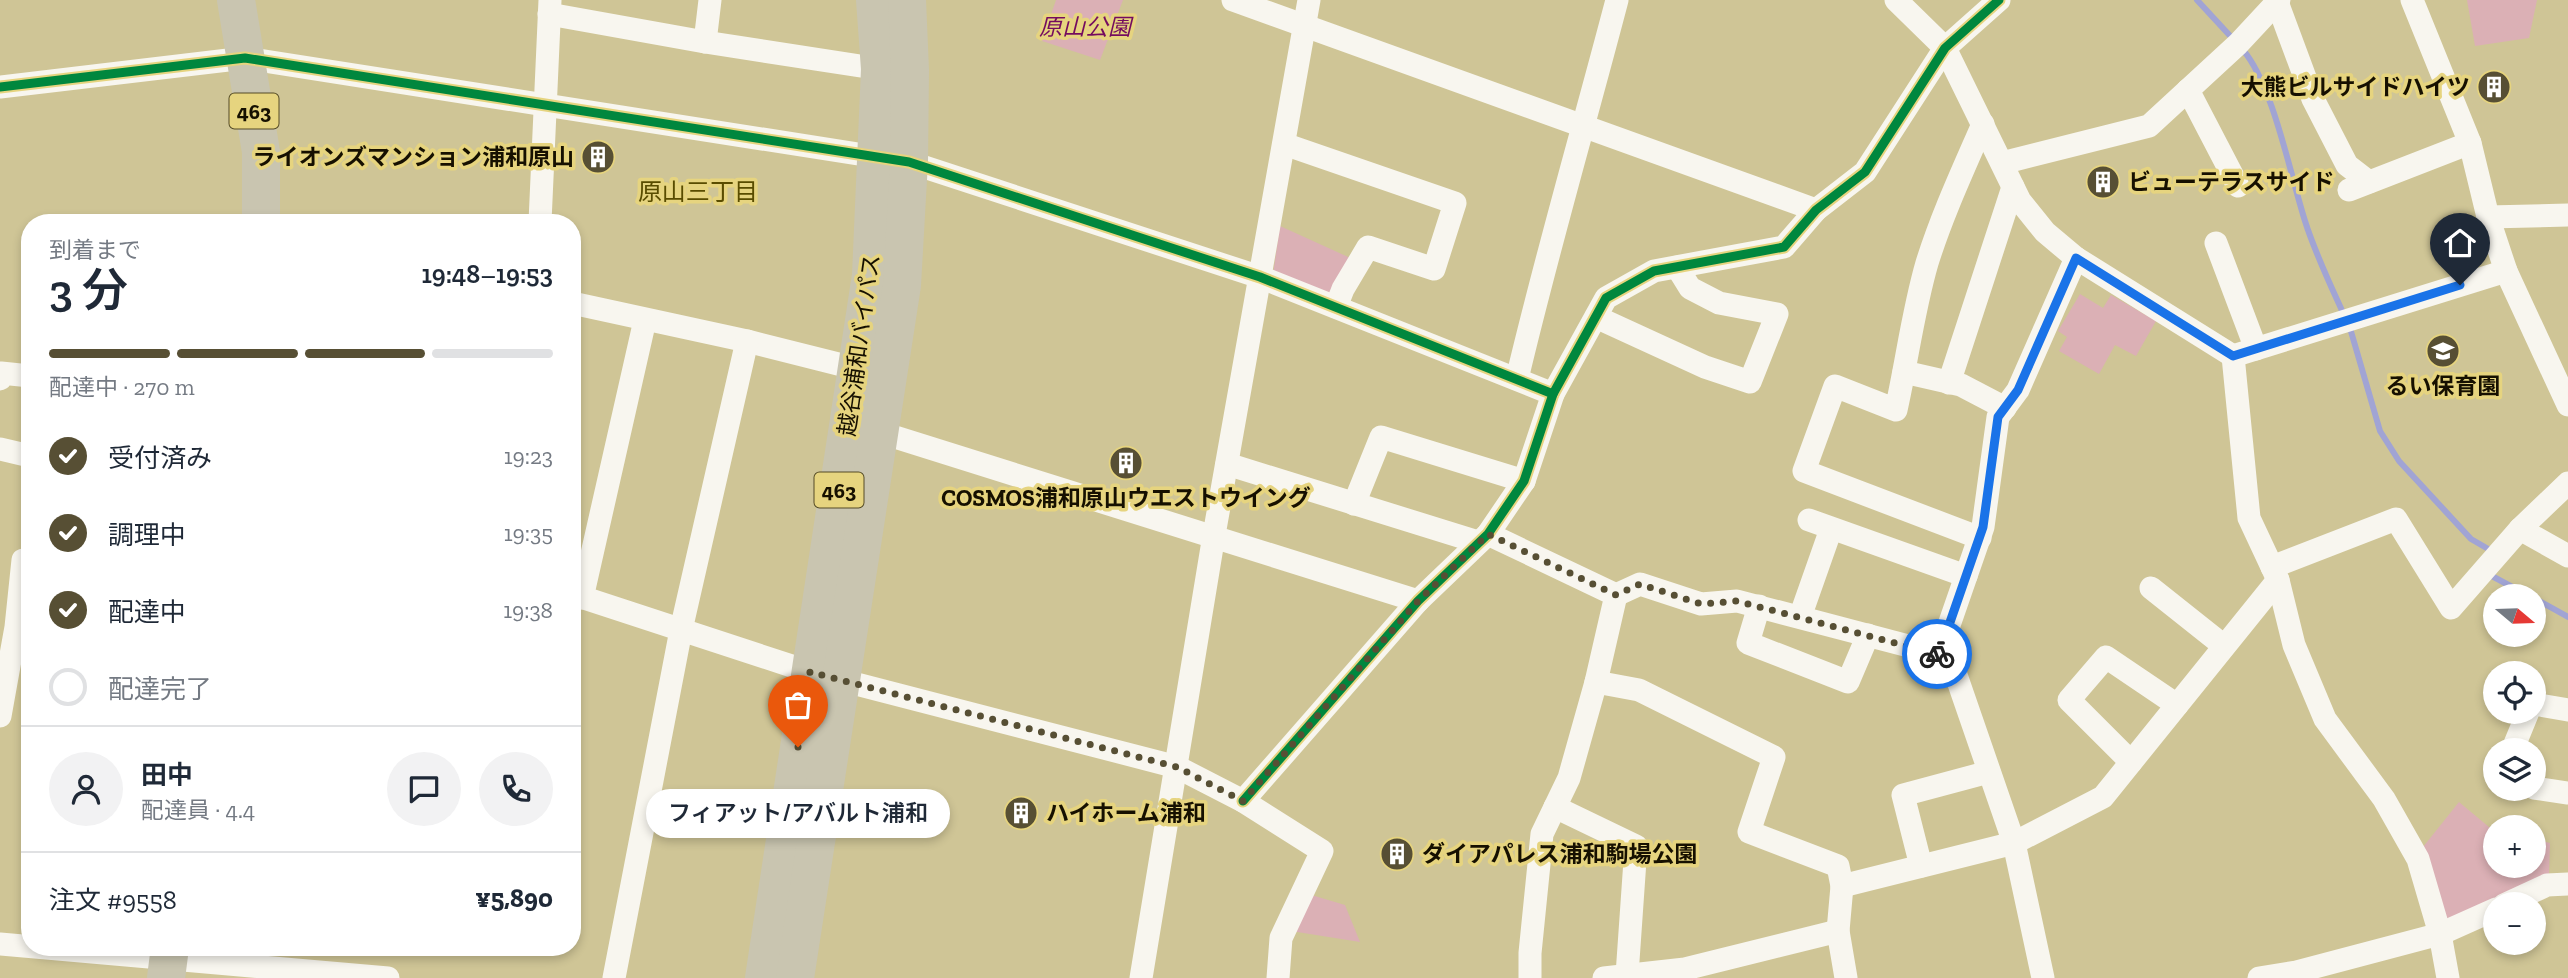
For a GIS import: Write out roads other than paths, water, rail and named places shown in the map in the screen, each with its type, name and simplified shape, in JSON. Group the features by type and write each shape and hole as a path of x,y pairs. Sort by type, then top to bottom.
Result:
{"highway":[{"name":"463","path":"236,0 261,152 261,214"},
{"name":"越谷浦和バイパス","path":"764,978 825,676 879,432 902,285 893,159 880,69 875,0"},
{"name":"越谷浦和バイパス","path":"795,978 858,369 871,275 910,70 907,0"}],"street":[{"path":"705,42 710,0"},
{"path":"1233,0 1816,211"},
{"path":"1141,978 1214,535 1309,0"},
{"path":"1517,379 1544,265 1584,128 1617,0"},
{"path":"1896,0 1945,48 2020,201 2045,232 2076,258 2233,356 2506,271"},
{"path":"1243,801 1418,601 1483,538 1524,481 1553,394 1606,298 1654,271 1784,247 1816,211 1865,172 1945,48 1999,0"},
{"path":"2412,0 2470,143 2488,217 2506,271 2568,405"},
{"path":"2002,163 2149,126 2238,44 2278,1 2314,99 2359,186 2470,143"},
{"path":"540,214 550,7 705,42 880,69"},
{"path":"0,87 245,58 893,159 1260,277 1553,394"},
{"path":"2188,90 2238,186"},
{"path":"1980,538 1804,471 1835,386 1896,410 1912,322 1927,263 1948,204 1983,124"},
{"path":"1284,144 1455,202 1434,270 1368,247 1343,289 1336,307"},
{"path":"1949,383 2013,187"},
{"path":"2488,217 2568,215"},
{"path":"2216,243 2256,349"},
{"path":"1939,654 1983,527 1998,417 2018,390 2076,258"},
{"path":"1596,317 1705,367 1750,382 1777,314 1719,303 1690,288 1676,267"},
{"path":"581,305 747,341 858,369"},
{"path":"581,580 645,320"},
{"path":"614,978 681,630 747,341"},
{"path":"2233,356 2249,518 2275,573 2294,645 2325,719 2384,799 2418,859 2440,934 2448,978"},
{"path":"1904,372 1961,385 2005,408"},
{"path":"0,379 1,373 21,375"},
{"path":"879,432 1418,601"},
{"path":"1354,504 1381,437 1524,481"},
{"path":"0,449 21,454"},
{"path":"1227,464 1354,504 1483,538 1616,595 1640,584 1701,604 1737,601 1939,654 1956,676 2014,843 2043,978"},
{"path":"1842,886 2014,843 2103,797 2224,646 2275,573 2396,519 2451,608 2521,529 2568,483"},
{"path":"1809,520 1966,576"},
{"path":"1800,617 1831,529"},
{"path":"2521,529 2568,556"},
{"path":"0,716 21,578"},
{"path":"2151,588 2224,646"},
{"path":"1530,978 1542,834 1569,778 1596,682 1616,595"},
{"path":"581,597 825,676 1177,767 1243,801 1322,851 1281,938 1278,978"},
{"path":"1759,606 1748,643 1848,682 1868,635"},
{"path":"2131,762 2068,700 2106,657 2177,705"},
{"path":"1596,682 1639,690 1774,757 1749,832 1838,866 1842,886 1838,931 1846,978"},
{"path":"2546,707 2568,710"},
{"path":"1921,866 1903,795 1989,772"},
{"path":"2546,790 2568,793"},
{"path":"1555,807 1636,846 1616,977 1685,969 1838,931"},
{"path":"2532,892 2547,885 2568,884"},
{"path":"2259,978 2296,972 2440,934 2483,915"},
{"path":"0,944 21,946"},
{"path":"112,956 310,974 388,978"}],"waterway":[{"path":"2197,0 2233,39"},
{"path":"2243,50 2254,65 2272,107 2309,233 2344,315"},
{"path":"2350,328 2380,431 2399,461 2471,539 2490,550"},
{"path":"2490,575 2507,584"},
{"path":"2546,605 2568,617"}],"place":[{"name":"大熊ビルサイドハイツ","path":"2494,87"},
{"name":"ライオンズマンション浦和原山","path":"598,157"},
{"name":"ビューテラスサイド","path":"2103,182"},
{"name":"るい保育園","path":"2443,351"},
{"name":"COSMOS浦和原山ウエストウイング","path":"1126,463"},
{"name":"フィアット/アバルト浦和","path":"798,747"},
{"name":"ハイホーム浦和","path":"1021,813"},
{"name":"ダイアパレス浦和駒場公園","path":"1397,854"}],"district":[{"name":"原山三丁目","path":"698,191"}],"park label":[{"name":"原山公園","path":"1085,27"}]}
